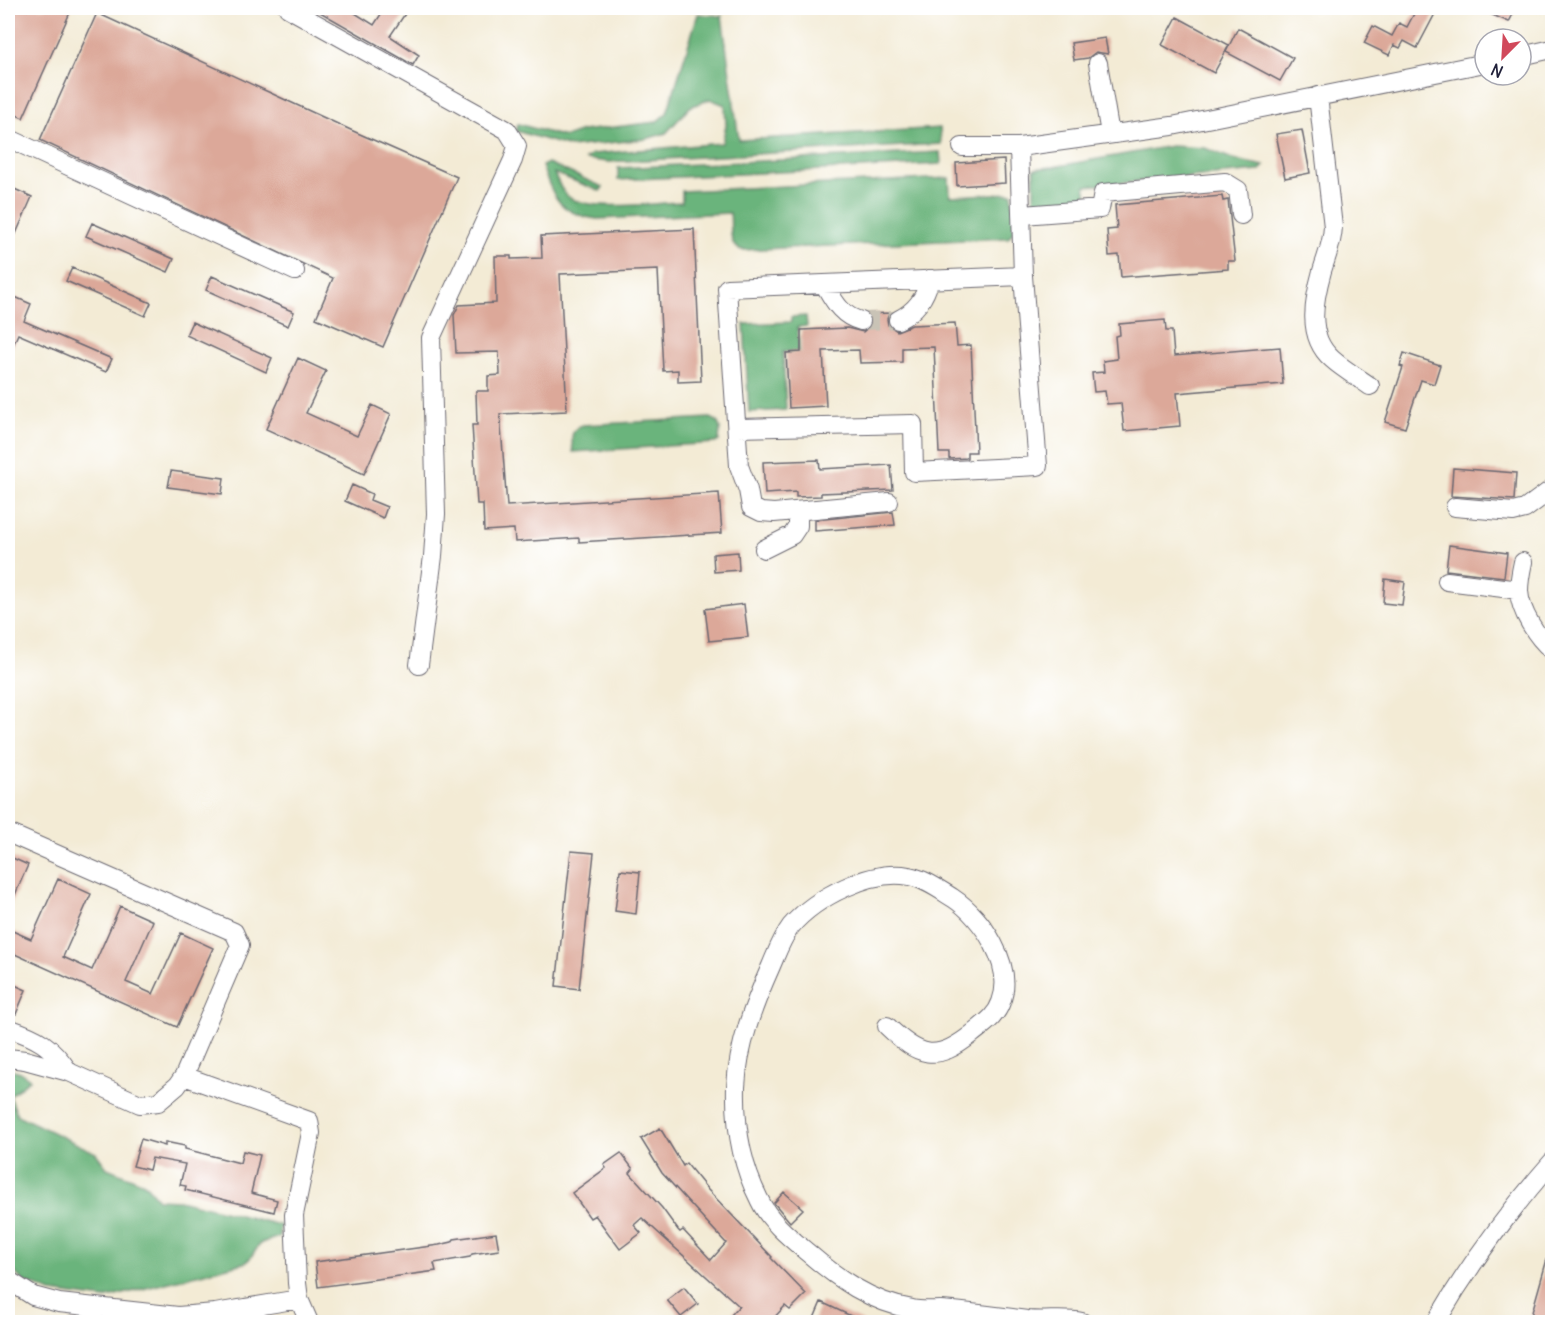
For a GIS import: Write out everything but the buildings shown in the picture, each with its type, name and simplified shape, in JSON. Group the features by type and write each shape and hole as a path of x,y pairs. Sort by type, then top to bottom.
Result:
{"street":[{"path":"288,8 507,130 517,146 513,160 431,338 436,514 419,665"},
{"path":"1533,53 1552,49"},
{"path":"1098,63 1110,134"},
{"path":"962,147 1019,147 1172,126 1473,65"},
{"path":"1318,96 1333,227 1332,244 1316,294 1313,321 1318,337 1330,358 1370,386"},
{"path":"8,141 295,271"},
{"path":"736,428 913,424 914,472 1038,466 1023,276 1023,215 1019,147"},
{"path":"1023,215 1100,209 1103,193 1225,182 1238,190 1241,215"},
{"path":"889,502 798,511 761,512 751,507 748,490 739,466 727,288 1023,276"},
{"path":"898,320 908,315 922,301 930,279"},
{"path":"824,284 836,305 846,315 861,321"},
{"path":"1455,507 1514,512 1525,509 1552,489"},
{"path":"764,549 792,535 798,526 798,511"},
{"path":"1522,562 1519,590 1531,624 1541,641 1552,650"},
{"path":"1447,580 1519,590"},
{"path":"8,833 234,932 240,945 184,1076 177,1086 158,1102 140,1104 69,1072 25,1060 8,1058"},
{"path":"887,1026 911,1046 934,1054 944,1053 990,1020 1001,1002 1004,991 1002,966 990,937 974,916 954,899 921,879 908,876 891,875 858,883 837,892 803,915 783,939 758,995 739,1061 736,1110 738,1138 745,1165 762,1206 782,1229 832,1274 872,1296 911,1309 1082,1323"},
{"path":"8,1028 27,1034 57,1053 69,1072"},
{"path":"184,1076 309,1121 311,1133 294,1215 299,1299 309,1323"},
{"path":"1436,1323 1495,1232 1552,1161"},
{"path":"8,1280 33,1296 59,1303 178,1317 299,1299"}],"green space":[{"path":"698,14 722,16 739,140 940,128 941,144 608,162 586,159 592,154 722,143 726,126 725,105 710,99 690,107 666,133 646,139 570,147 516,131 518,124 565,137 582,131 656,122 667,113"},
{"path":"1171,146 1205,148 1235,160 1264,166 1259,171 1085,186 1088,202 1034,206 1034,169"},
{"path":"940,152 941,164 618,180 618,168"},
{"path":"548,163 603,187 600,191 554,173 566,195 583,203 596,205 682,202 682,191 949,178 950,196 1012,193 1014,231 1008,238 742,250 734,245 732,240 730,213 597,219 574,213 560,203 550,188 542,166"},
{"path":"806,316 807,326 798,327 799,351 783,352 786,410 749,412 744,324 791,322 791,317"},
{"path":"710,418 717,421 720,428 719,441 715,443 573,452 573,432 582,425"},
{"path":"8,1069 18,1071 30,1079 10,1096 17,1115 96,1153 107,1168 144,1183 158,1199 179,1200 280,1225 279,1237 261,1243 247,1262 104,1299 51,1292 23,1281 8,1265"}],"tunnel":[{"path":"861,321 898,320"}]}
